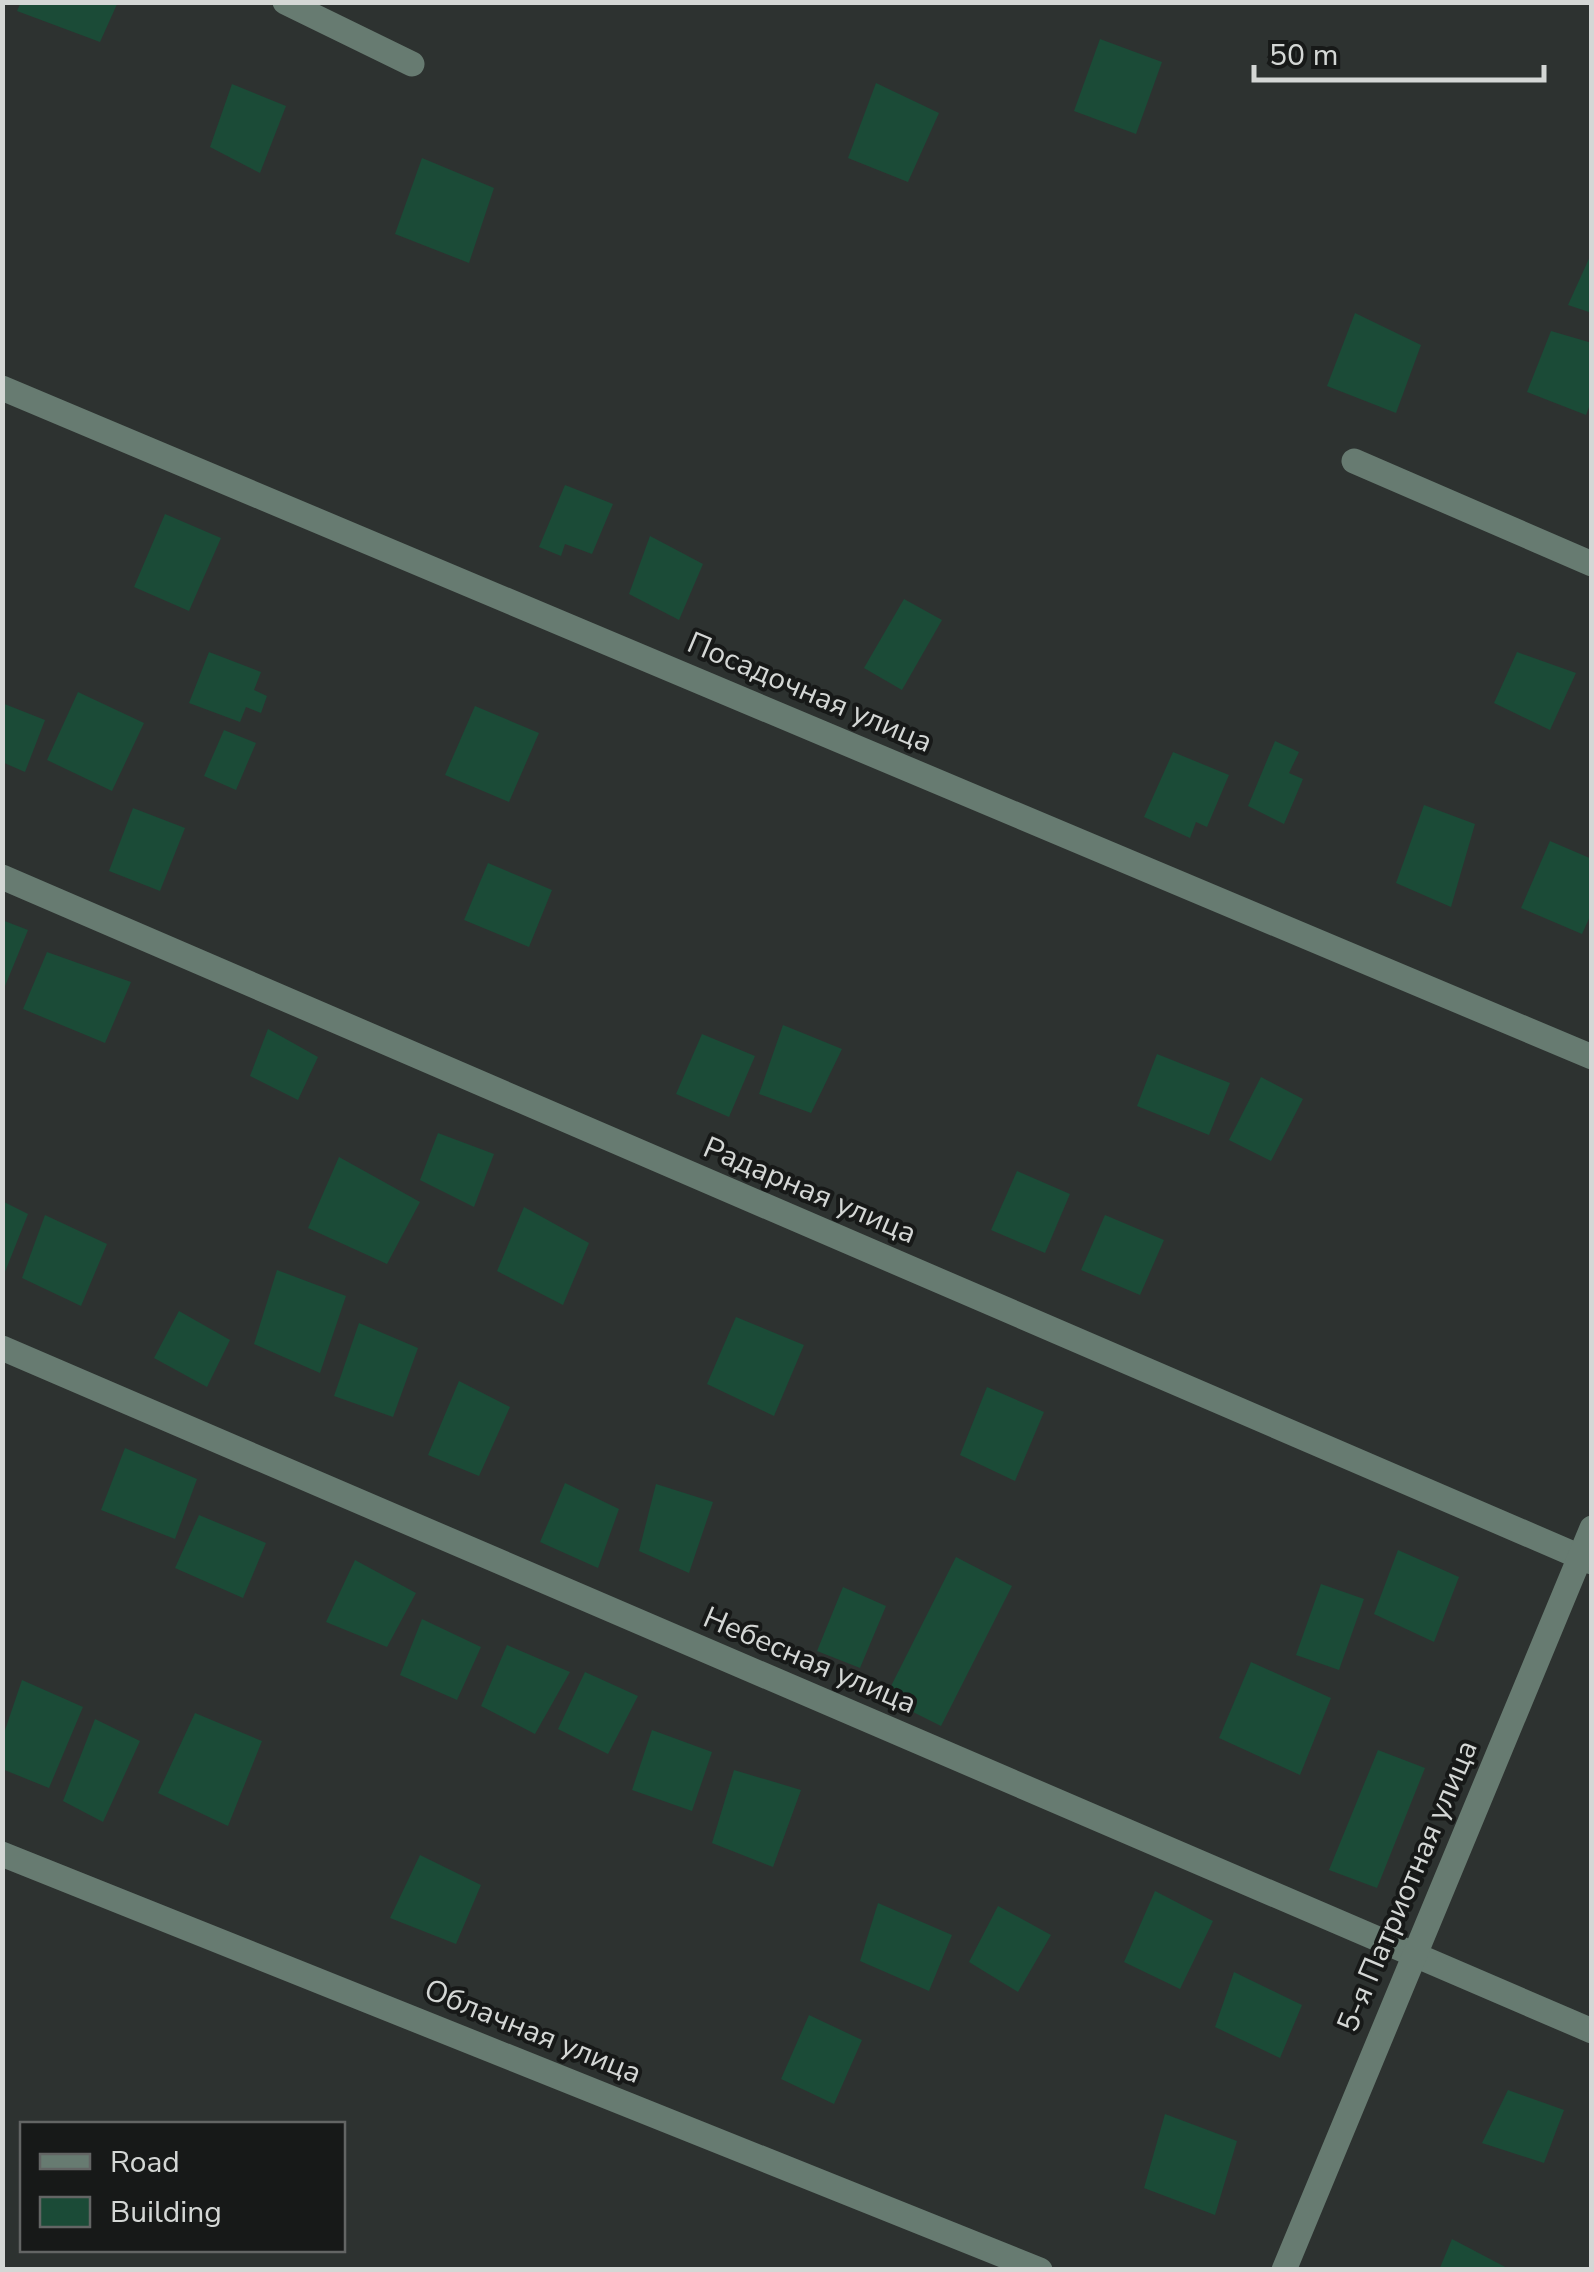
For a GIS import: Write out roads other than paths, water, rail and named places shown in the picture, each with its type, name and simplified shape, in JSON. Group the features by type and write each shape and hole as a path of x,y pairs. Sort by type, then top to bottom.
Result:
{"street":[{"path":"285,2 412,64"},
{"name":"Посадочная улица","path":"2,388 1592,1057"},
{"path":"1354,461 1592,564"},
{"name":"Радарная улица","path":"2,877 1585,1559"},
{"name":"Небесная улица","path":"2,1348 1592,2032"},
{"name":"5-я Патриотная улица","path":"1284,2270 1414,1954 1585,1559 1592,1528"},
{"name":"Облачная улица","path":"2,1854 1040,2270"}]}
